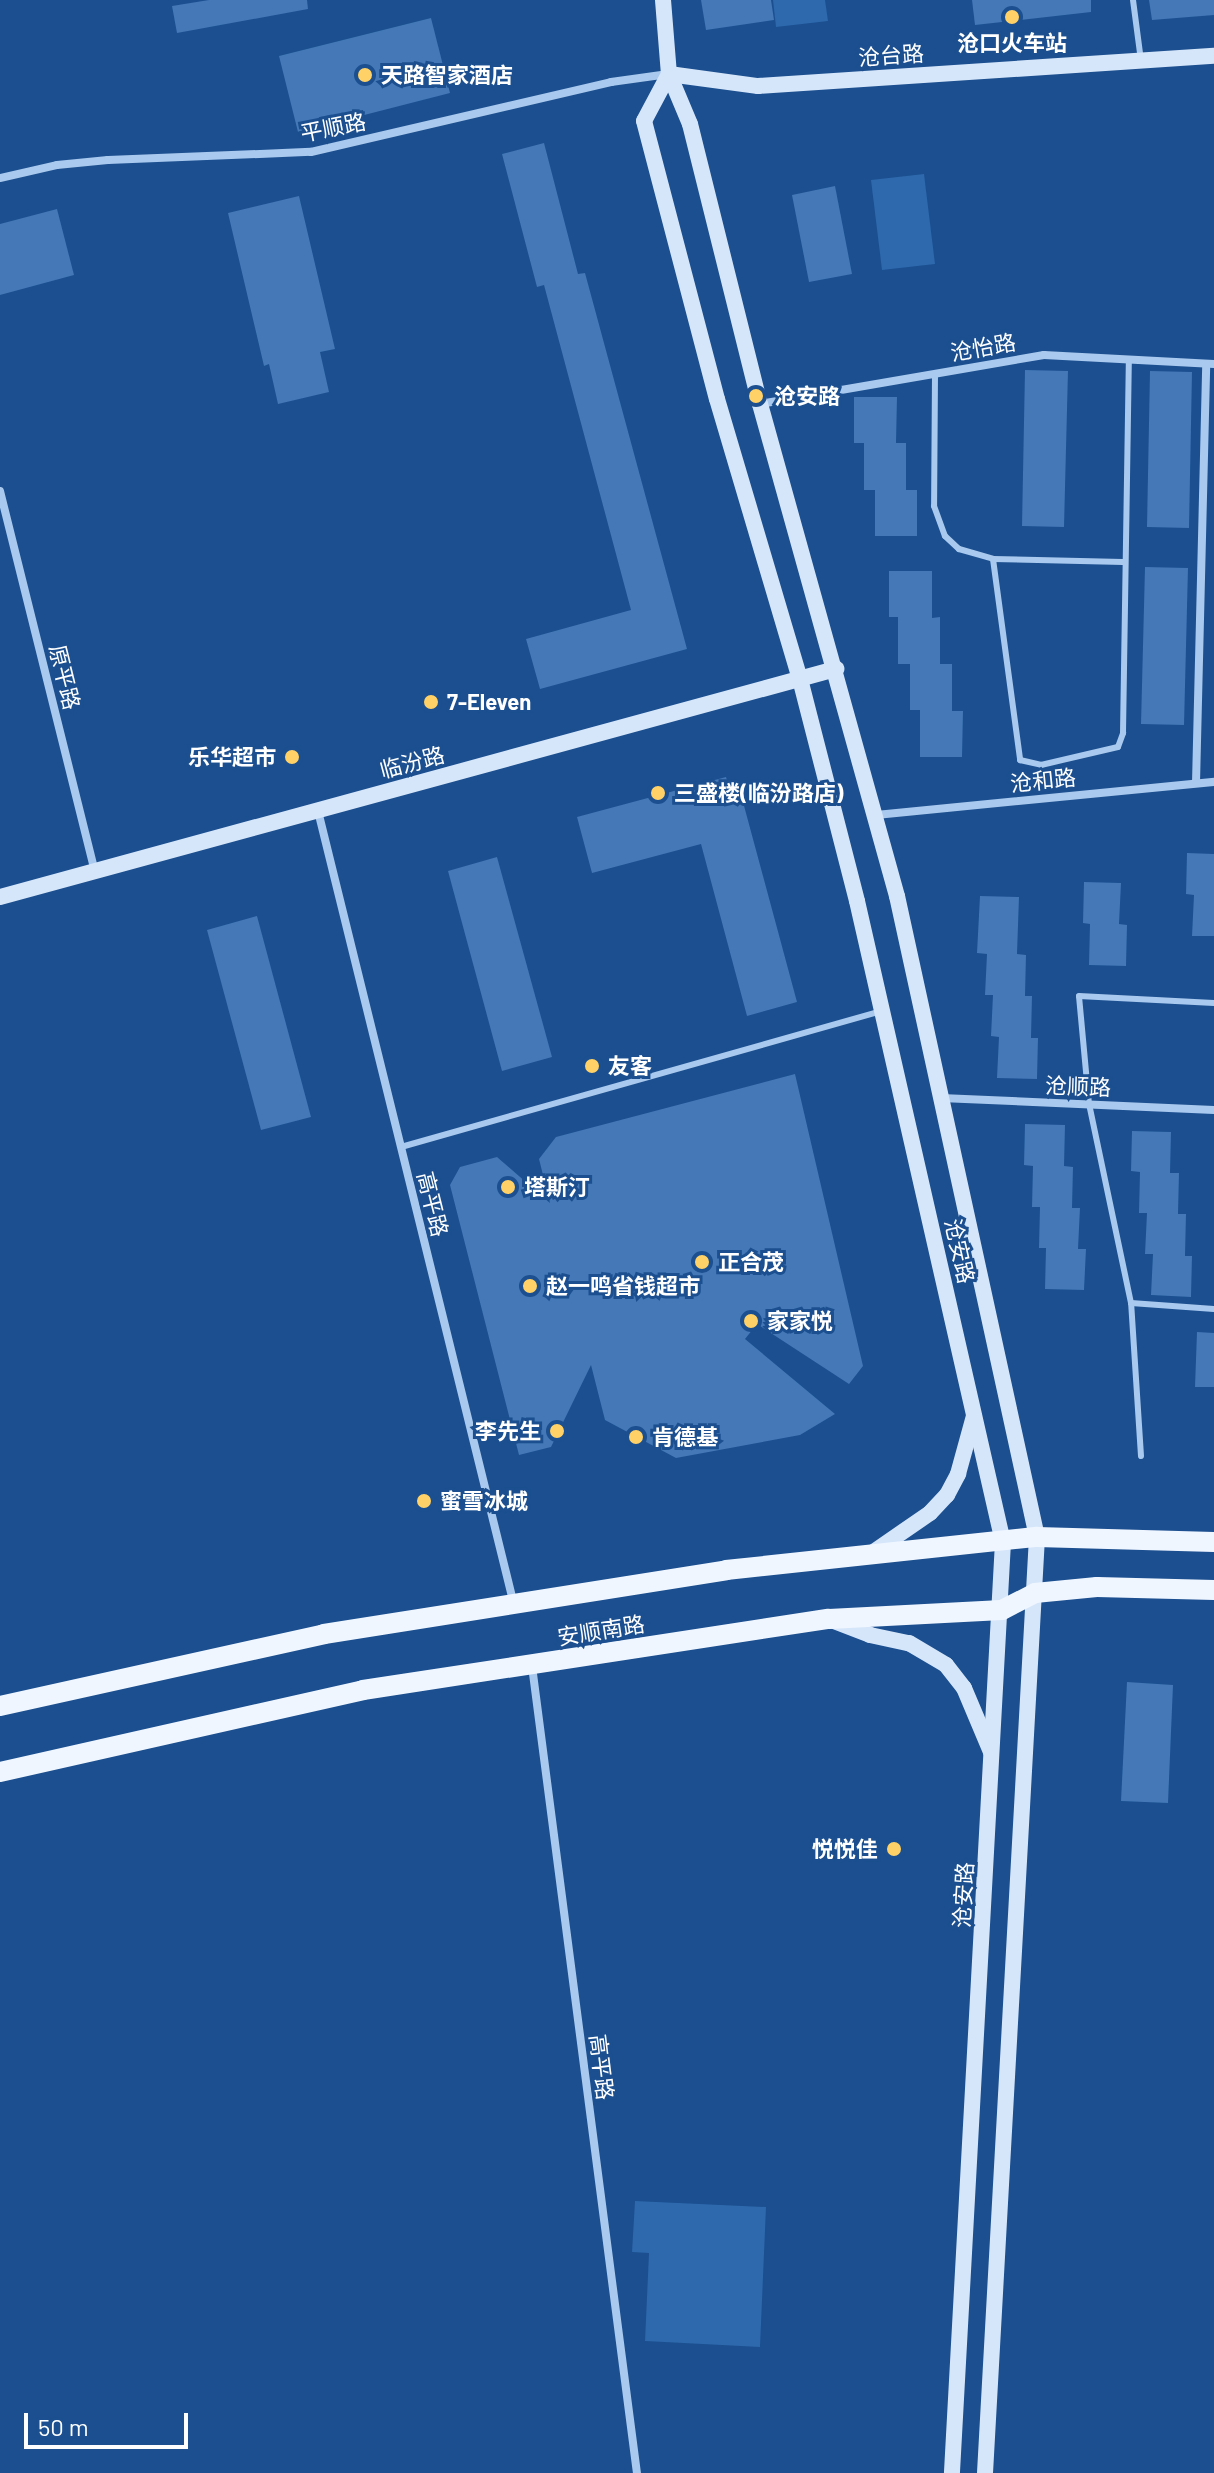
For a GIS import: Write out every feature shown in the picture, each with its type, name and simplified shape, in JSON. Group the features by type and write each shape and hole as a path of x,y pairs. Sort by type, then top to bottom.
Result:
{"main road":[{"name":"安顺南路","path":"0,1706 324,1634 726,1570 1037,1537 1214,1542"},
{"name":"安顺南路","path":"0,1772 363,1690 829,1619 1002,1610 1035,1593 1097,1587 1214,1590"}],"street":[{"name":"沧安路","path":"663,0 669,74 690,124 760,404 876,815 1037,1537 985,2473"},
{"name":"沧台路","path":"669,74 758,86 1214,56"},
{"name":"沧安路","path":"669,74 644,121 717,399 800,679 882,1011 1003,1542 1002,1610 952,2473"},
{"name":"平顺路","path":"0,178 57,165 108,160 311,152 611,82 669,74"},
{"name":"沧怡路","path":"760,404 1044,355 1210,364"},
{"path":"1196,783 1210,364"},
{"name":"原平路","path":"0,491 95,871"},
{"name":"临汾路","path":"0,897 836,669"},
{"name":"沧和路","path":"876,815 1214,782"},
{"name":"高平路","path":"318,811 514,1606"},
{"name":"沧顺路","path":"940,1098 1214,1110"},
{"path":"872,1553 930,1513 947,1495 958,1474 975,1414"},
{"path":"829,1619 870,1635 909,1643 946,1665 964,1688 993,1756"},
{"name":"高平路","path":"532,1665 637,2473"}],"lane":[{"path":"1133,0 1141,61"},
{"path":"993,559 1020,760 1041,765 1111,751 1122,741 1129,359"},
{"path":"935,374 937,521 959,549 993,559 1123,562"},
{"path":"1141,1456 1131,1303 1089,1104 1079,996 1214,1003"},
{"path":"401,1147 882,1011"},
{"path":"1131,1303 1214,1309"}],"shaded area":[{"path":"773,0 825,0 828,21 776,27"},
{"path":"924,174 935,264 882,270 871,180"},
{"path":"635,2201 766,2207 760,2347 645,2341 649,2253 632,2252"}],"building":[{"path":"209,0 307,0 308,9 177,33 172,6"},
{"path":"701,0 771,0 774,20 706,30"},
{"name":"沧口火车站","path":"972,0 1091,0 1091,12 975,25"},
{"path":"1149,0 1214,0 1214,15 1152,20"},
{"name":"天路智家酒店","path":"431,18 450,93 298,132 279,56"},
{"path":"544,143 578,274 585,273 687,649 540,689 526,639 631,610 544,285 537,287 502,154"},
{"path":"835,186 852,274 809,282 792,195"},
{"path":"299,196 335,349 320,352 329,392 278,404 269,364 264,366 228,213"},
{"path":"57,209 74,275 0,295 0,224"},
{"path":"1025,370 1068,371 1064,527 1022,526"},
{"path":"1150,371 1192,372 1189,528 1147,527"},
{"path":"854,397 897,397 896,443 906,443 906,490 917,490 917,536 875,536 875,490 864,490 864,443 854,443"},
{"path":"1145,567 1188,568 1184,725 1141,724"},
{"path":"889,571 932,571 932,618 940,617 940,664 952,664 952,711 963,711 962,757 920,757 920,710 910,710 910,664 898,664 898,617 889,617"},
{"path":"726,777 734,804 743,802 797,1002 747,1016 701,844 592,873 577,817"},
{"path":"1187,853 1214,854 1214,936 1192,936 1194,895 1186,894"},
{"path":"497,857 552,1057 502,1071 448,871"},
{"path":"1084,882 1121,883 1119,924 1127,925 1126,966 1089,965 1090,924 1083,923"},
{"path":"980,896 1019,897 1017,954 1026,955 1025,996 1032,996 1031,1038 1038,1038 1037,1079 997,1078 999,1037 991,1036 993,995 985,995 987,954 977,953"},
{"path":"257,916 311,1117 261,1130 207,930"},
{"name":"正合茂","path":"795,1074 863,1366 849,1384 757,1324 745,1339 835,1414 800,1435 676,1458 605,1420 591,1365 551,1447 519,1455 450,1185 460,1167 497,1157 550,1203 539,1159 556,1137"},
{"path":"1025,1124 1065,1125 1064,1166 1073,1167 1072,1208 1080,1208 1078,1249 1086,1249 1084,1290 1045,1289 1046,1248 1039,1248 1040,1207 1032,1207 1033,1166 1024,1165"},
{"path":"1132,1131 1171,1132 1170,1173 1179,1173 1178,1214 1186,1214 1185,1256 1192,1256 1191,1297 1151,1295 1153,1254 1145,1254 1147,1213 1139,1213 1140,1172 1131,1171"},
{"path":"1197,1332 1214,1333 1214,1387 1195,1387"},
{"path":"1127,1682 1173,1685 1168,1803 1121,1801"}],"place":[{"name":"沧口火车站","path":"1012,17"},
{"name":"天路智家酒店","path":"365,75"},
{"name":"沧安路","path":"756,396"},
{"name":"7-Eleven","path":"431,702"},
{"name":"乐华超市","path":"292,757"},
{"name":"三盛楼(临汾路店)","path":"658,793"},
{"name":"友客","path":"592,1066"},
{"name":"塔斯汀","path":"508,1187"},
{"name":"正合茂","path":"702,1262"},
{"name":"赵一鸣省钱超市","path":"530,1286"},
{"name":"家家悦","path":"751,1321"},
{"name":"李先生","path":"557,1431"},
{"name":"肯德基","path":"636,1437"},
{"name":"蜜雪冰城","path":"424,1501"},
{"name":"悦悦佳","path":"894,1849"}]}
